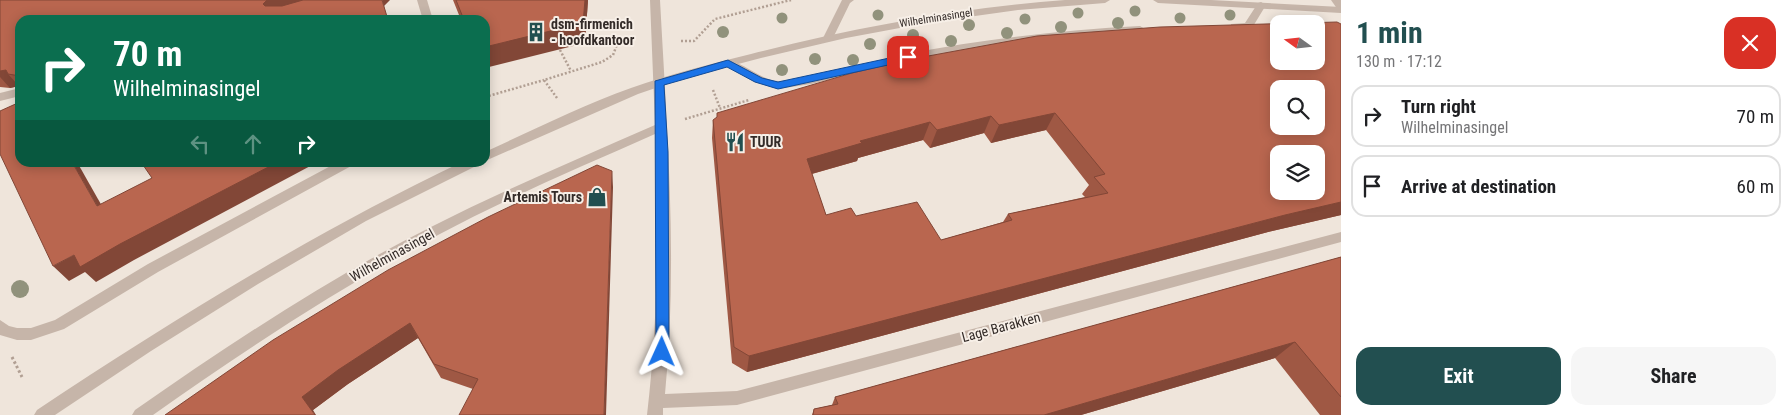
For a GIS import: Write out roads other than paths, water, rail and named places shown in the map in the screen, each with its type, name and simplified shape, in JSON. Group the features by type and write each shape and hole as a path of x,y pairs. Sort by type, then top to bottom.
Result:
{"street":[{"path":"422,0 426,15"},
{"path":"656,0 664,277 662,352 657,408"},
{"path":"828,38 846,0 849,0"},
{"name":"Wilhelminasingel","path":"490,155 600,104 659,83 728,63 828,38 904,22 1042,4 1105,0"},
{"path":"1158,0 1341,9"},
{"path":"1336,0 1341,9"},
{"path":"1221,27 1248,26 1261,6"},
{"path":"728,63 758,80 778,85 908,57 990,43 1067,33 1151,28"},
{"path":"0,97 15,93"},
{"name":"Wilhelminasingel","path":"140,415 250,340 368,268 434,231 524,187 661,127"},
{"path":"0,326 17,334 31,334 58,325 153,268 340,167"},
{"path":"42,415 142,348 216,302 371,214 464,167"},
{"name":"Lage Barakken","path":"657,408 737,398 1341,237"}],"place":[{"name":"dsm-firmenich - hoofdkantoor","path":"536,32"},
{"name":"TUUR","path":"735,142"},
{"name":"Artemis Tours","path":"597,197"}]}
